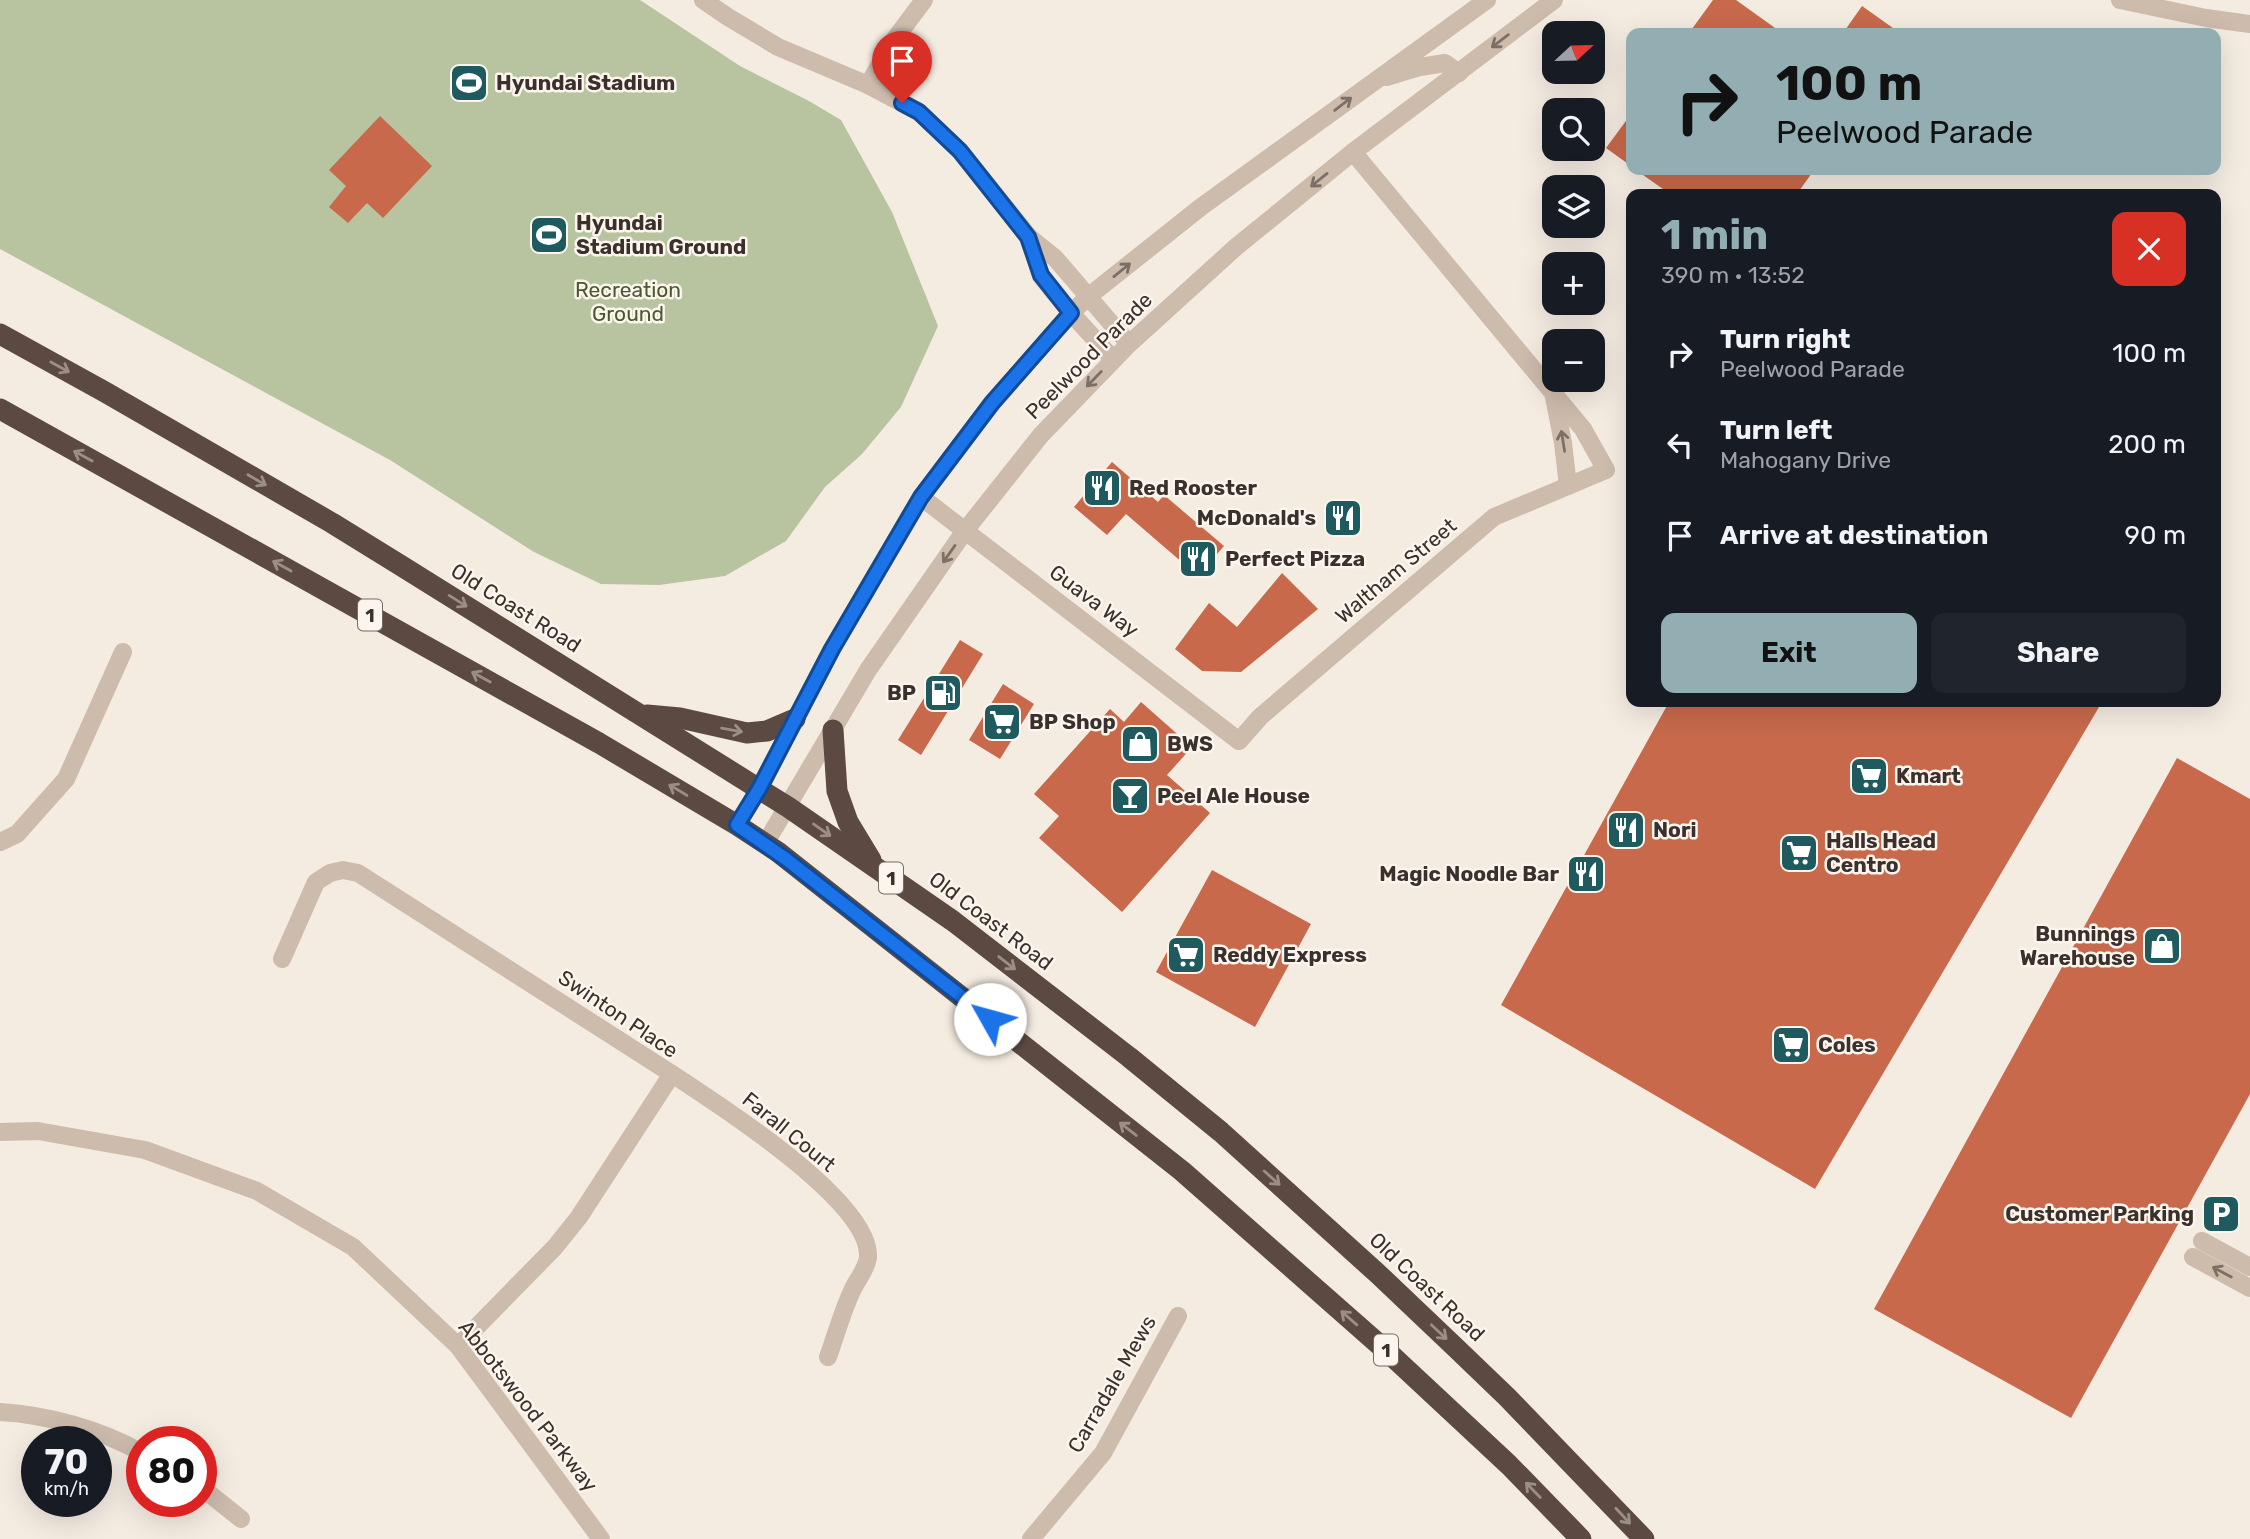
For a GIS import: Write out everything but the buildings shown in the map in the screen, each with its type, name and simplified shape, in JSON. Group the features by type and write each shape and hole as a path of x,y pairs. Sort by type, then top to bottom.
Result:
{"highway":[{"name":"Old Coast Road","path":"0,334 332,523 788,807 953,921 1221,1132 1456,1348 1526,1416 1644,1539"},
{"name":"1","path":"0,410 599,743 765,844 1182,1171 1391,1355 1509,1465 1581,1539"},
{"path":"641,714 680,718 747,733 766,731 795,719"},
{"path":"833,730 837,791 848,822 876,868"}],"street":[{"path":"703,0 778,47 867,85 919,112 960,151 1028,237 1055,258 1129,344"},
{"path":"867,85 894,40 924,0"},
{"name":"Peelwood Parade","path":"737,825 759,789 832,649 921,497 992,403 1071,313 1088,296 1201,207 1487,0"},
{"name":"Peelwood Parade","path":"765,844 868,670 964,531 1041,435 1113,359 1236,247 1353,152 1554,0"},
{"path":"2120,0 2195,16 2250,24"},
{"path":"1374,80 1445,63 1459,73"},
{"path":"1353,152 1554,397 1569,486"},
{"path":"1028,237 1041,275 1113,359"},
{"name":"Waltham Street","path":"1239,741 1260,716 1494,517 1606,470 1583,429 1554,397"},
{"name":"Guava Way","path":"921,497 1239,741"},
{"path":"0,842 17,834 66,779 123,652"},
{"name":"Swinton Place","path":"282,959 316,882 330,873 343,870 358,873 672,1074 579,1217 555,1247 458,1346"},
{"name":"Farall Court","path":"672,1074 751,1126 806,1170 851,1218 864,1238 868,1258 852,1290 828,1357"},
{"name":"Abbotswood Parkway","path":"0,1132 37,1131 145,1150 257,1191 353,1247 458,1346 601,1539"},
{"path":"2202,1241 2250,1268"},
{"path":"2193,1257 2250,1287"},
{"name":"Carradale Mews","path":"1031,1539 1103,1453 1178,1316"},
{"path":"0,1412 71,1424 126,1444"},
{"path":"217,1500 241,1519"}],"green space":[{"name":"Recreation Ground","path":"0,0 640,0 740,66 841,120 892,212 938,326 901,407 862,454 825,487 786,541 725,576 659,585 601,584 534,552 390,460 0,249"}],"place":[{"name":"Hyundai Stadium","path":"469,83"},
{"name":"Hyundai Stadium Ground","path":"549,235"},
{"name":"Red Rooster","path":"1102,488"},
{"name":"McDonald's","path":"1343,518"},
{"name":"Perfect Pizza","path":"1198,559"},
{"name":"BP","path":"943,693"},
{"name":"BP Shop","path":"1002,722"},
{"name":"BWS","path":"1140,744"},
{"name":"Kmart","path":"1869,776"},
{"name":"Peel Ale House","path":"1130,796"},
{"name":"Nori","path":"1626,830"},
{"name":"Halls Head Centro","path":"1799,853"},
{"name":"Magic Noodle Bar","path":"1586,874"},
{"name":"Bunnings Warehouse","path":"2162,946"},
{"name":"Reddy Express","path":"1186,955"},
{"name":"Coles","path":"1791,1045"},
{"name":"Customer Parking","path":"2221,1214"}],"route":[{"path":"902,103 919,112 960,151 1028,237 1041,275 1071,313 992,403 921,497 832,649 759,789 737,825 786,859 990,1019"}]}
